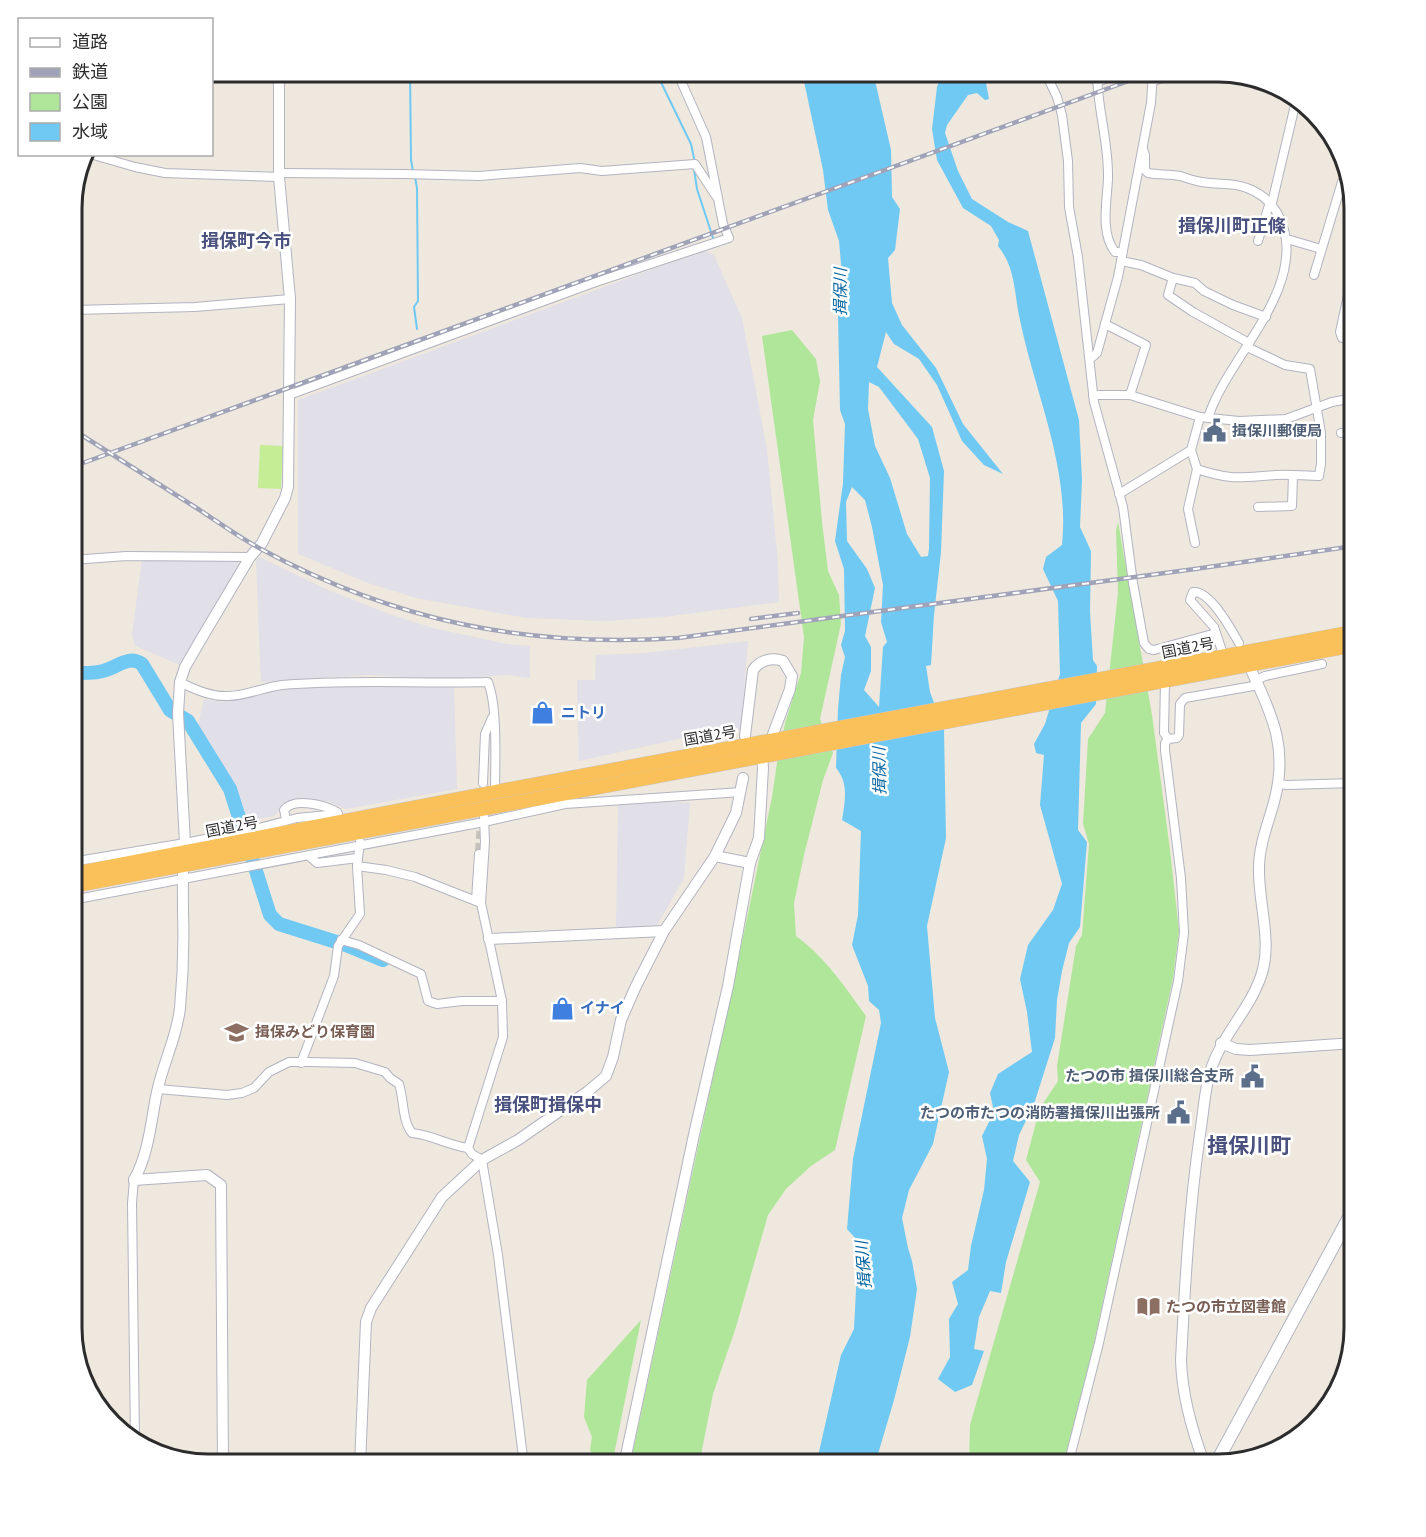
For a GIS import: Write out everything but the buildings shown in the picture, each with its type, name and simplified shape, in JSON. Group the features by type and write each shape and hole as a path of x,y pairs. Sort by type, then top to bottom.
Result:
{"highway":[{"name":"国道2号","path":"257,845 341,818 779,744 1147,678 1224,657 1343,634"},
{"name":"国道2号","path":"1147,678 1165,681 1343,647"},
{"name":"国道2号","path":"82,884 184,860 238,843 257,845 360,839 484,807 762,755 779,744"},
{"name":"国道2号","path":"82,873 184,860"}],"main road":[{"path":"1221,1454 1343,1228"}],"street":[{"path":"135,1430 132,1203 134,1180 140,1169 152,1126 158,1089 174,1040 180,1008 184,860 178,713 180,682 185,667 250,558 262,543 285,498 288,487 290,300 279,175 279,83"},
{"path":"289,395 593,283 729,238 723,225 706,137 682,83"},
{"path":"1050,83 1062,115 1068,161 1069,207 1078,257 1096,414 1126,522 1133,583 1144,643 1149,649 1216,633"},
{"path":"1098,83 1107,140 1106,225 1111,247 1121,257 1173,278 1195,283 1204,291 1266,317"},
{"path":"1090,359 1097,353 1121,257 1143,149 1152,83"},
{"path":"1258,241 1271,203 1294,109"},
{"path":"1119,494 1191,450 1204,417 1266,317 1284,273 1287,239 1281,220 1271,203 1249,188 1239,185 1203,183 1179,176 1148,173 1145,170 1143,149"},
{"path":"97,156 165,173 279,175 478,176 580,168 602,171 695,164 718,199"},
{"path":"1314,275 1341,185"},
{"path":"1287,239 1321,249"},
{"path":"1173,278 1168,295 1193,312 1285,365 1310,369 1320,433 1319,476 1278,475 1242,479 1220,477 1197,469"},
{"path":"83,310 195,307 290,300"},
{"path":"1343,318 1340,332 1343,338"},
{"path":"1105,324 1146,345 1130,395"},
{"path":"1093,395 1130,395 1204,417 1239,421 1286,419 1316,407 1343,401"},
{"path":"1191,450 1197,469 1188,509 1195,543"},
{"path":"1258,507 1293,506 1293,475"},
{"path":"83,559 126,556 250,558"},
{"path":"1224,657 1214,627 1190,600 1193,592 1202,593 1221,613 1239,643"},
{"path":"745,736 753,670 766,660 776,659 783,661 792,676 779,744"},
{"path":"1168,739 1177,738 1179,735 1180,704 1185,698 1265,676 1323,664"},
{"path":"1201,1454 1184,1398 1181,1360 1191,1198 1208,1080 1213,1062 1221,1043 1249,1001 1262,974 1265,946 1258,884 1259,865 1264,835 1278,783 1281,752 1278,733 1256,679"},
{"path":"180,682 209,694 229,697 281,686 391,681 488,682 493,714 495,792"},
{"path":"1165,681 1164,733 1168,739"},
{"path":"483,783 485,734 493,714"},
{"path":"1071,1454 1099,1343 1178,981 1184,933 1181,878 1165,750 1165,743 1168,739"},
{"path":"626,1454 695,1130 729,986 750,863 759,838 762,755"},
{"path":"360,1454 366,1322 371,1308 442,1197 482,1160 518,1140 606,1076 613,1057 621,1020 636,986 664,931 715,856 736,813 743,778"},
{"path":"1278,783 1287,785 1343,783"},
{"path":"301,1063 334,976 338,946 360,914 358,862 360,839 484,822 565,804 741,792"},
{"path":"286,819 284,810 292,804 303,803 336,810 341,818"},
{"path":"478,901 485,842 484,807"},
{"path":"82,862 184,860 250,865 257,845 238,843 184,860 82,896"},
{"path":"468,1148 503,1037 502,1001 489,939 478,901 479,851"},
{"path":"715,856 750,863"},
{"path":"310,857 317,863 358,862 415,877 478,901"},
{"path":"489,939 664,931"},
{"path":"341,940 359,945 422,974 428,1001 437,1004 462,1001 502,1001"},
{"path":"1221,1043 1236,1049 1250,1050 1343,1044"},
{"path":"158,1089 218,1094 242,1093 254,1088 269,1072 289,1062 355,1063 385,1072 399,1084 404,1097 406,1125 412,1133 427,1135 454,1146 468,1148 472,1154 482,1160 498,1255 524,1454"},
{"path":"134,1180 207,1175 221,1185 223,1454"}],"shaded area":[{"path":"704,250 714,255 742,318 767,449 778,563 779,602 663,617 606,621 527,618 416,598 368,583 298,554 298,400"},
{"path":"259,557 328,590 389,614 433,628 507,644 530,646 530,678 507,675 444,679 367,675 261,682 256,562"},
{"path":"237,559 240,566 180,665 135,646 132,634 142,560"},
{"path":"748,641 741,729 715,731 579,761 577,680 595,680 596,655 645,653"},
{"path":"407,684 454,686 457,789 345,809 328,801 291,799 274,816 248,821 216,756 197,729 204,699 221,702 284,688"},
{"path":"690,803 684,878 656,927 616,927 618,805"}],"green space":[{"path":"792,330 816,359 820,381 813,420 822,522 828,571 839,595 841,624 820,719 833,753 823,780 794,903 796,936 826,963 866,1016 835,1150 811,1166 786,1189 768,1215 736,1327 713,1394 701,1454 632,1454 747,918 785,723 801,673 804,637 762,336"},
{"path":"260,445 283,446 281,489 258,488"},
{"path":"1118,522 1152,715 1170,850 1179,931 1173,978 1092,1352 1066,1454 969,1454 970,1425 1040,1182 1026,1160 1040,1108 1058,1081 1057,1066 1076,946 1082,935 1089,844 1083,824 1088,739 1105,713 1118,592 1116,531"},
{"path":"641,1320 614,1454 591,1454 592,1437 584,1417 587,1380"}],"water":[{"name":"揖保川","path":"804,83 876,83 891,150 892,197 900,209 895,250 888,258 892,303 902,325 936,368 963,424 1003,474 984,465 962,441 937,385 919,359 894,344 886,332 877,367 932,427 944,471 941,552 931,665 926,666 930,692 944,730 946,838 927,926 935,1018 949,1072 933,1144 909,1190 902,1218 917,1289 910,1337 878,1454 818,1454 841,1355 854,1329 857,1271 853,1246 856,1239 847,1229 853,1159 881,1023 879,1010 869,1001 868,986 852,945 858,915 861,831 842,820 844,786 836,768 838,709 845,657 841,645 845,631 844,569 835,541 843,483 845,424 840,410 838,316 842,275 839,241 828,210 823,170","holes":["869,382 879,387 918,439 930,478 928,556 921,557 907,534 890,478 875,446 868,409","852,487 865,500 883,585 881,622 887,642 883,647 879,707 864,690 871,671 871,647 865,636 875,588 867,569 847,541 846,502"]},
{"path":"938,83 986,83 989,99 985,100 977,93 968,95 947,125 945,133 958,171 972,199 1008,222 1028,231 1079,420 1082,480 1080,527 1091,551 1090,612 1093,660 1097,666 1096,704 1081,723 1078,830 1087,842 1080,927 1069,943 1062,971 1057,1000 1055,1038 1034,1104 1019,1135 1013,1161 1030,1182 1006,1262 1001,1293 990,1291 979,1317 974,1349 984,1351 972,1385 955,1392 938,1379 950,1357 949,1319 958,1304 952,1282 968,1270 984,1190 987,1159 982,1136 994,1112 990,1093 998,1074 1032,1052 1020,979 1028,945 1053,910 1062,884 1040,805 1044,755 1036,753 1034,744 1045,724 1060,674 1058,601 1043,569 1046,557 1062,545 1063,516 1061,487 1050,431 1026,348 1014,282 1008,263 998,246 999,240 991,226 963,208 937,160 932,129"}],"waterway":[{"path":"410,83 413,171"},
{"path":"661,83 691,144 695,163"},
{"path":"694,169 697,189 714,241"},
{"path":"415,177 418,301 414,307 417,329"},
{"path":"83,673 102,671 128,661 142,664 170,710 188,721 230,789 270,915 279,924 346,945 383,960"}],"tunnel":[{"path":"479,851 481,822"}],"railway":[{"path":"83,463 1123,83"},
{"path":"83,436 261,549 311,574 361,595 463,624 515,633 568,638 622,640 678,638 1343,548"},
{"path":"751,619 798,613"}],"place":[{"name":"揖保川郵便局","path":"1214,431"},
{"name":"ニトリ","path":"543,713"},
{"name":"イナイ","path":"562,1008"},
{"name":"揖保みどり保育園","path":"237,1032"},
{"name":"たつの市 揖保川総合支所","path":"1252,1076"},
{"name":"たつの市たつの消防署揖保川出張所","path":"1178,1113"},
{"name":"たつの市立図書館","path":"1148,1307"}],"district":[{"name":"揖保川町正條","path":"1232,226"},
{"name":"揖保町今市","path":"246,241"},
{"name":"揖保町揖保中","path":"548,1105"},
{"name":"揖保川町","path":"1249,1146"}]}
